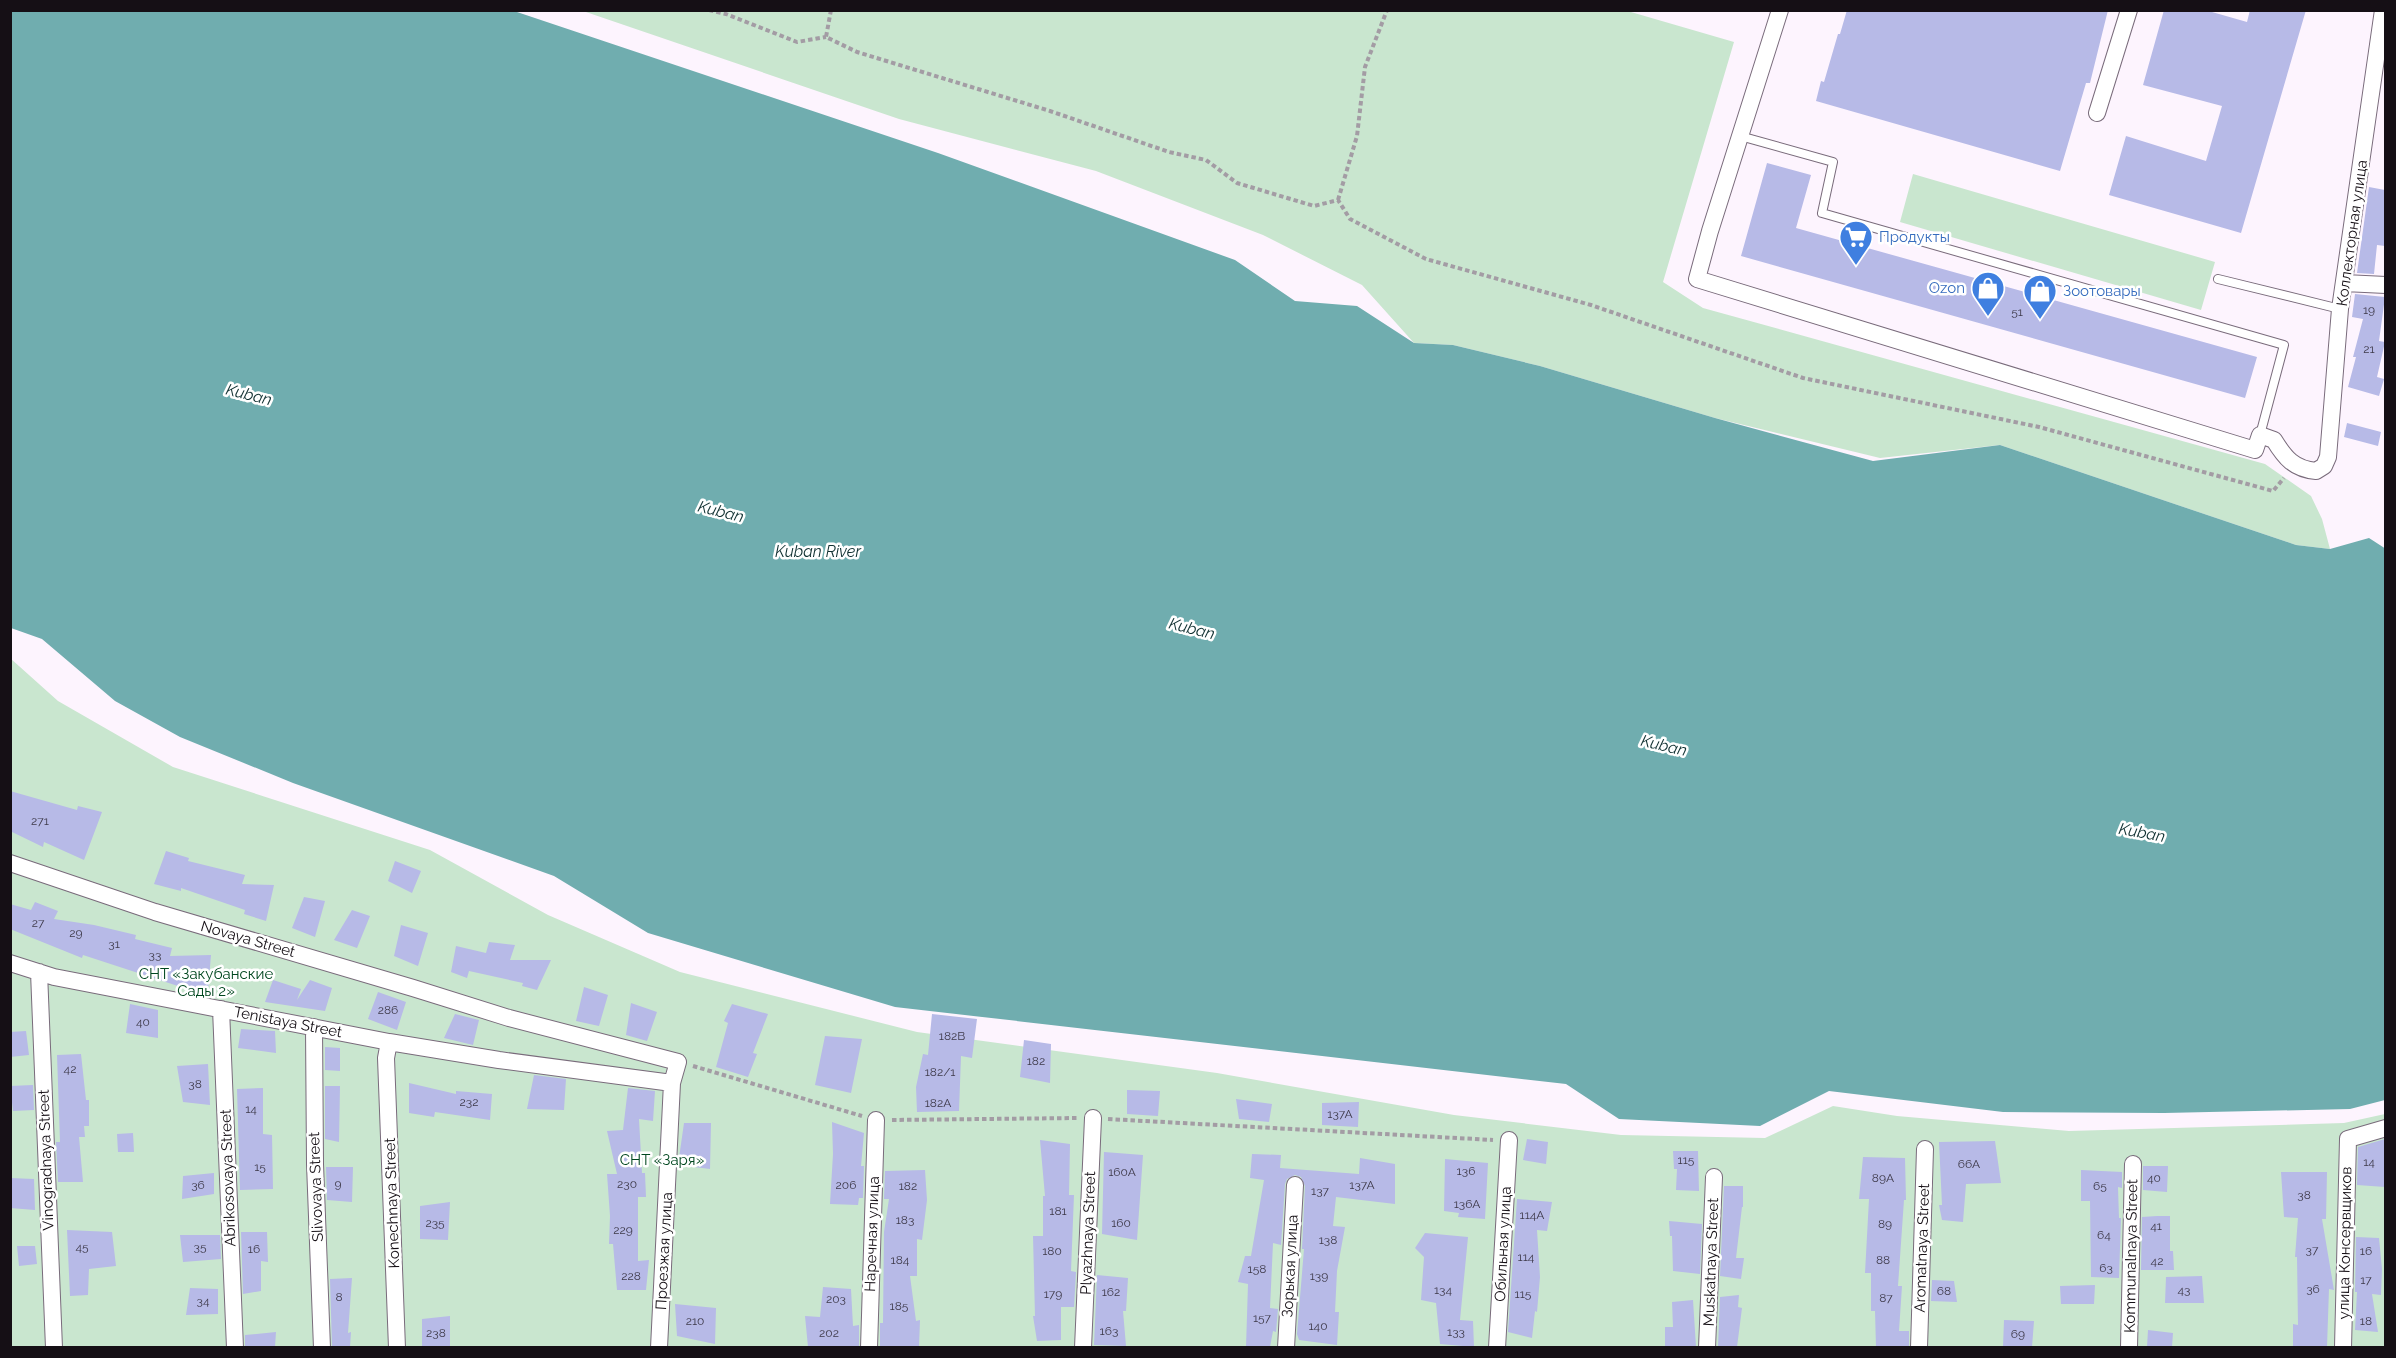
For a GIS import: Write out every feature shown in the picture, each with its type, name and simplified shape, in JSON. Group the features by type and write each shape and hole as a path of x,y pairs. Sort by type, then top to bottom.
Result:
{"street":[{"path":"1780,10 1697,279 2255,450 2260,435 2274,440 2284,456 2295,466"},
{"path":"2097,113 2129,10"},
{"name":"Коллекторная улица","path":"2295,466 2316,471 2324,466 2328,457 2340,309 2382,47 2383,10"},
{"path":"2344,283 2385,285"},
{"name":"Novaya Street","path":"10,863 156,912 509,1018 678,1062"},
{"name":"Tenistaya Street","path":"10,963 54,977 314,1027 388,1050 499,1060 672,1083"},
{"name":"Vinogradnaya Street","path":"39,972 54,1347"},
{"name":"Abrikosovaya Street","path":"221,1010 236,1347"},
{"name":"Slivovaya Street","path":"314,1027 315,1164 322,1347"},
{"name":"Konechnaya Street","path":"388,1050 397,1347"},
{"name":"Проезжая улица","path":"659,1347 672,1083 678,1062"},
{"name":"Plyazhnaya Street","path":"1083,1347 1093,1118"},
{"name":"Наречная улица","path":"869,1347 876,1120"},
{"name":"улица Консервщиков","path":"2343,1347 2348,1139 2385,1128"},
{"name":"Обильная улица","path":"1497,1347 1509,1140"},
{"name":"Aromatnaya Street","path":"1919,1347 1925,1149"},
{"name":"Kommunalnaya Street","path":"2129,1347 2133,1164"},
{"name":"Muskatnaya Street","path":"1707,1347 1714,1177"},
{"name":"Зорькая улица","path":"1286,1347 1295,1185"}],"lane":[{"path":"1740,136 1833,162 1822,213 2284,345 2260,435"},
{"path":"2218,279 2340,309"}],"path":[{"path":"709,10 726,14 797,42 826,37 857,52 1050,111 1169,152 1206,160 1237,183 1314,206 1338,200"},
{"path":"826,37 831,10"},
{"path":"1387,10 1365,68 1358,136 1338,200 1350,219 1426,259 1591,305 1803,378 2039,427 2273,491 2295,466"}],"green space":[{"path":"1624,10 1734,42 1663,282 1703,308 2265,464 2311,496 2322,519 2330,549 2296,545 2000,445 1880,458 1715,418 1540,366 1453,345 1414,343 1362,285 1263,235 1096,171 899,119 583,11"},
{"path":"1913,174 2215,262 2201,310 1900,222"},
{"name":"СНТ «Заря»","path":"10,658 58,701 173,767 430,850 548,915 680,972 917,1032 1217,1073 1454,1115 1621,1135 1765,1138 1833,1106 1897,1116 2069,1131 2344,1123 2385,1114 2385,1347 11,1347"}],"water":[{"name":"Kuban River","path":"11,10 514,11 938,153 1235,260 1295,301 1357,306 1414,343 1453,345 1540,366 1715,418 1873,461 2000,445 2296,545 2330,549 2369,538 2386,549 2385,1100 2350,1109 2164,1113 2003,1112 1829,1091 1760,1126 1619,1119 1566,1084 895,1007 648,933 554,876 293,783 180,737 115,701 42,639 11,628"}],"building":[{"path":"1847,10 2108,10 2090,83 2086,83 2060,171 1816,101"},
{"path":"2164,10 2205,10 2247,22 2250,10 2306,10 2241,233 2109,195 2126,136 2206,161 2222,106 2143,85"},
{"path":"1767,163 1811,175 1796,228 2257,357 2245,398 1741,256"},
{"path":"2369,187 2385,190 2385,246 2377,245 2374,274 2357,273"},
{"path":"2355,294 2385,297 2379,341 2385,342 2377,377 2384,379 2379,396 2348,387 2363,319 2352,317"},
{"path":"2347,423 2381,432 2378,446 2344,437"},
{"path":"10,791 77,810 78,806 102,812 84,860 44,842 43,847 10,831"},
{"path":"166,851 189,858 188,861 245,875 242,884 274,885 266,921 244,914 245,910 181,888 181,891 154,884"},
{"path":"395,861 421,871 412,893 388,881"},
{"path":"304,897 325,901 315,937 292,928"},
{"path":"35,902 58,911 54,919 136,935 135,939 172,948 170,956 211,955 208,991 181,987 83,955 82,958 10,929 10,904 31,910"},
{"path":"352,910 370,916 357,948 334,940"},
{"path":"401,925 428,933 418,966 394,956"},
{"path":"489,942 515,945 510,960 551,960 537,990 522,986 523,983 469,971 467,978 451,972 456,946 486,953"},
{"path":"273,980 301,989 297,1000 310,980 332,988 325,1011 265,1002"},
{"path":"584,987 608,995 599,1026 576,1021"},
{"path":"378,992 406,1002 397,1030 368,1019"},
{"path":"631,1003 657,1012 647,1041 626,1035"},
{"path":"130,1004 158,1010 158,1038 126,1033"},
{"path":"732,1004 768,1014 753,1053 757,1054 748,1077 716,1067 728,1023 724,1021"},
{"path":"455,1014 479,1020 473,1045 444,1038"},
{"path":"932,1014 977,1019 972,1058 961,1056 959,1111 917,1112 916,1087 923,1054 928,1055"},
{"path":"241,1029 275,1031 276,1053 238,1048"},
{"path":"26,1031 29,1055 10,1057 10,1032"},
{"path":"825,1036 862,1039 851,1093 815,1085"},
{"path":"1024,1040 1051,1044 1050,1083 1020,1077"},
{"path":"325,1047 340,1048 340,1071 325,1070"},
{"path":"81,1054 86,1100 89,1100 89,1126 84,1126 85,1137 79,1137 83,1182 58,1182 56,1142 60,1142 57,1055"},
{"path":"208,1064 210,1105 183,1102 177,1066"},
{"path":"534,1075 566,1079 564,1110 527,1109"},
{"path":"409,1083 456,1094 456,1091 492,1094 490,1120 435,1112 434,1117 409,1113"},
{"path":"33,1085 34,1110 13,1111 10,1086"},
{"path":"325,1086 340,1086 339,1142 325,1139"},
{"path":"263,1088 263,1134 272,1135 273,1189 240,1190 237,1089"},
{"path":"628,1088 655,1091 653,1121 639,1119 642,1173 645,1173 646,1197 638,1197 638,1261 649,1260 646,1290 617,1290 613,1244 609,1244 607,1174 617,1174 607,1131 623,1130"},
{"path":"1127,1090 1160,1091 1158,1116 1127,1114"},
{"path":"1236,1099 1272,1104 1269,1122 1239,1119"},
{"path":"1359,1102 1358,1127 1322,1125 1322,1103"},
{"path":"832,1122 864,1133 861,1166 864,1166 863,1198 859,1198 858,1205 830,1204"},
{"path":"684,1123 711,1123 710,1169 678,1165"},
{"path":"133,1133 134,1152 118,1152 117,1134"},
{"path":"1527,1139 1548,1142 1546,1164 1523,1160"},
{"path":"2385,1139 2385,1187 2357,1185 2358,1147"},
{"path":"1040,1140 1070,1144 1069,1195 1074,1195 1071,1271 1076,1272 1074,1307 1061,1307 1061,1340 1037,1341 1033,1316 1035,1316 1033,1236 1043,1236 1043,1196 1045,1196"},
{"path":"1995,1141 2001,1183 1966,1184 1963,1222 1942,1220 1939,1205 1942,1205 1939,1142"},
{"path":"1673,1151 1698,1151 1699,1191 1676,1190 1677,1169 1674,1169"},
{"path":"1104,1152 1143,1155 1137,1240 1102,1234"},
{"path":"1252,1154 1281,1155 1280,1168 1359,1174 1360,1158 1395,1164 1395,1204 1336,1197 1333,1226 1345,1227 1337,1271 1335,1312 1339,1312 1337,1345 1299,1340 1297,1334 1304,1249 1302,1249 1305,1186 1301,1177 1295,1175 1287,1179 1285,1184 1281,1245 1273,1243 1270,1308 1278,1309 1276,1332 1273,1331 1270,1347 1246,1347 1248,1284 1238,1282 1245,1256 1251,1256 1264,1180 1250,1178"},
{"path":"1863,1157 1905,1158 1906,1200 1904,1200 1898,1286 1902,1286 1899,1331 1909,1331 1909,1347 1876,1347 1875,1311 1871,1311 1871,1273 1865,1273 1869,1199 1859,1199"},
{"path":"1445,1159 1488,1163 1485,1219 1458,1217 1459,1213 1444,1211"},
{"path":"2143,1166 2168,1166 2167,1192 2143,1190"},
{"path":"326,1167 353,1167 352,1202 327,1200"},
{"path":"925,1170 927,1200 922,1240 917,1239 917,1276 910,1276 916,1321 920,1320 919,1347 880,1347 880,1323 883,1323 884,1232 889,1199 884,1199 885,1171"},
{"path":"2081,1170 2122,1172 2122,1188 2118,1187 2119,1218 2121,1218 2119,1278 2091,1277 2090,1201 2081,1201"},
{"path":"2281,1172 2327,1172 2326,1219 2322,1219 2334,1290 2329,1289 2327,1347 2293,1346 2293,1324 2298,1325 2297,1257 2295,1257 2298,1218 2284,1217"},
{"path":"214,1173 214,1194 182,1199 183,1176"},
{"path":"10,1178 34,1179 35,1210 10,1208"},
{"path":"1724,1186 1743,1186 1743,1207 1736,1258 1744,1258 1741,1279 1720,1276"},
{"path":"1517,1199 1552,1202 1547,1231 1537,1230 1540,1277 1532,1338 1508,1332"},
{"path":"450,1202 448,1240 420,1239 420,1206"},
{"path":"2170,1216 2170,1251 2173,1251 2174,1270 2141,1270 2142,1217"},
{"path":"1669,1221 1702,1224 1700,1274 1673,1271"},
{"path":"67,1230 112,1232 116,1266 89,1269 88,1295 70,1296"},
{"path":"241,1232 267,1232 268,1262 261,1261 261,1291 243,1294"},
{"path":"1425,1233 1468,1237 1460,1320 1473,1321 1474,1347 1440,1344 1436,1303 1421,1300 1424,1257 1415,1248"},
{"path":"180,1235 220,1235 221,1259 183,1262"},
{"path":"2356,1237 2379,1238 2382,1269 2381,1295 2372,1294 2378,1332 2355,1330"},
{"path":"17,1246 35,1246 37,1264 19,1266"},
{"path":"1097,1275 1128,1278 1126,1311 1123,1311 1126,1346 1094,1345"},
{"path":"2202,1276 2204,1303 2165,1303 2166,1277"},
{"path":"352,1278 348,1333 351,1332 350,1347 332,1347 330,1279"},
{"path":"1932,1280 1954,1281 1957,1302 1931,1301"},
{"path":"2095,1285 2094,1304 2061,1304 2060,1286"},
{"path":"823,1287 851,1289 853,1326 859,1325 859,1347 808,1347 805,1316 820,1317"},
{"path":"190,1288 218,1289 218,1314 186,1315"},
{"path":"1739,1295 1738,1307 1742,1308 1737,1347 1718,1347 1720,1297"},
{"path":"1693,1300 1696,1347 1665,1346 1665,1327 1673,1327 1672,1302"},
{"path":"675,1304 716,1308 715,1344 677,1336"},
{"path":"450,1316 450,1347 422,1347 422,1319"},
{"path":"2004,1320 2034,1321 2032,1347 2003,1347"},
{"path":"2148,1330 2173,1333 2172,1347 2147,1347"},
{"path":"276,1332 275,1347 245,1347 245,1335"}],"place":[{"name":"Продукты","path":"1856,266"},
{"name":"Ozon","path":"1988,317"},
{"name":"Зоотовары","path":"2040,320"}],"water label":[{"name":"Kuban","path":"249,394"},
{"name":"Kuban","path":"721,511"},
{"name":"Kuban","path":"1192,628"},
{"name":"Kuban","path":"1664,745"},
{"name":"Kuban","path":"2142,832"}],"park label":[{"name":"СНТ «Закубанские Сады 2»","path":"206,982"}]}
